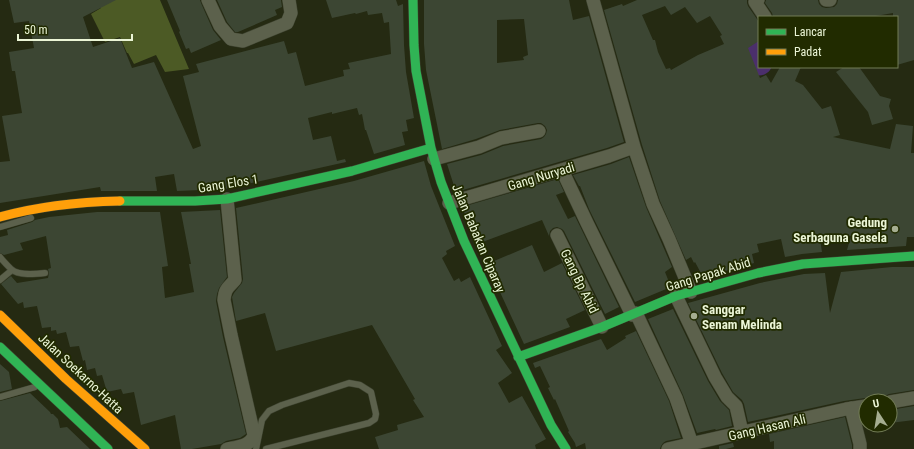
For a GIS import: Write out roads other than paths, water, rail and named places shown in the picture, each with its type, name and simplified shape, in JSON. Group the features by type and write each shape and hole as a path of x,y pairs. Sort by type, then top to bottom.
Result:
{"main road":[{"name":"Jalan Babakan Ciparay","path":"414,0 414,45 416,71 432,154 464,241 551,425 566,449"},
{"name":"Gang Elos 1","path":"0,217 50,206 96,202 207,201 227,199 432,154"},
{"name":"Gang Papak Abid","path":"518,357 602,327 676,296 758,272 803,264 914,256"},
{"name":"Jalan Soekarno-Hatta","path":"0,315 66,379 145,449"},
{"path":"0,347 108,449"}],"street":[{"path":"208,0 220,26 231,39 243,41 286,23 291,13 289,0"},
{"path":"593,0 634,147 653,204 691,292"},
{"path":"758,0 755,2 764,16"},
{"path":"432,154 479,147 502,138 539,130"},
{"name":"Gang Nuryadi","path":"449,203 609,156 634,147"},
{"path":"562,170 590,230 676,398 692,444"},
{"path":"226,449 248,443 254,435 224,300 228,287 235,280 227,199"},
{"name":"Gang Bp Abid","path":"557,235 602,327"},
{"path":"676,296 715,377 727,397 736,406 742,432"},
{"path":"898,401 914,398"},
{"name":"Gang Hasan Ali","path":"668,449 858,407"},
{"path":"851,408 860,449"}],"lane":[{"path":"0,227 37,216"},
{"path":"0,257 12,270 17,272 27,274 45,273"},
{"path":"0,280 12,270"},
{"path":"256,449 262,420 269,411 282,405 349,383 360,385 371,392 376,414 375,419 369,423 266,449"},
{"path":"0,397 41,386"}],"waterway":[{"path":"744,36 758,60"}],"place":[{"name":"Gedung Serbaguna Gasela","path":"895,229"},
{"name":"Sanggar Senam Melinda","path":"694,316"}]}
